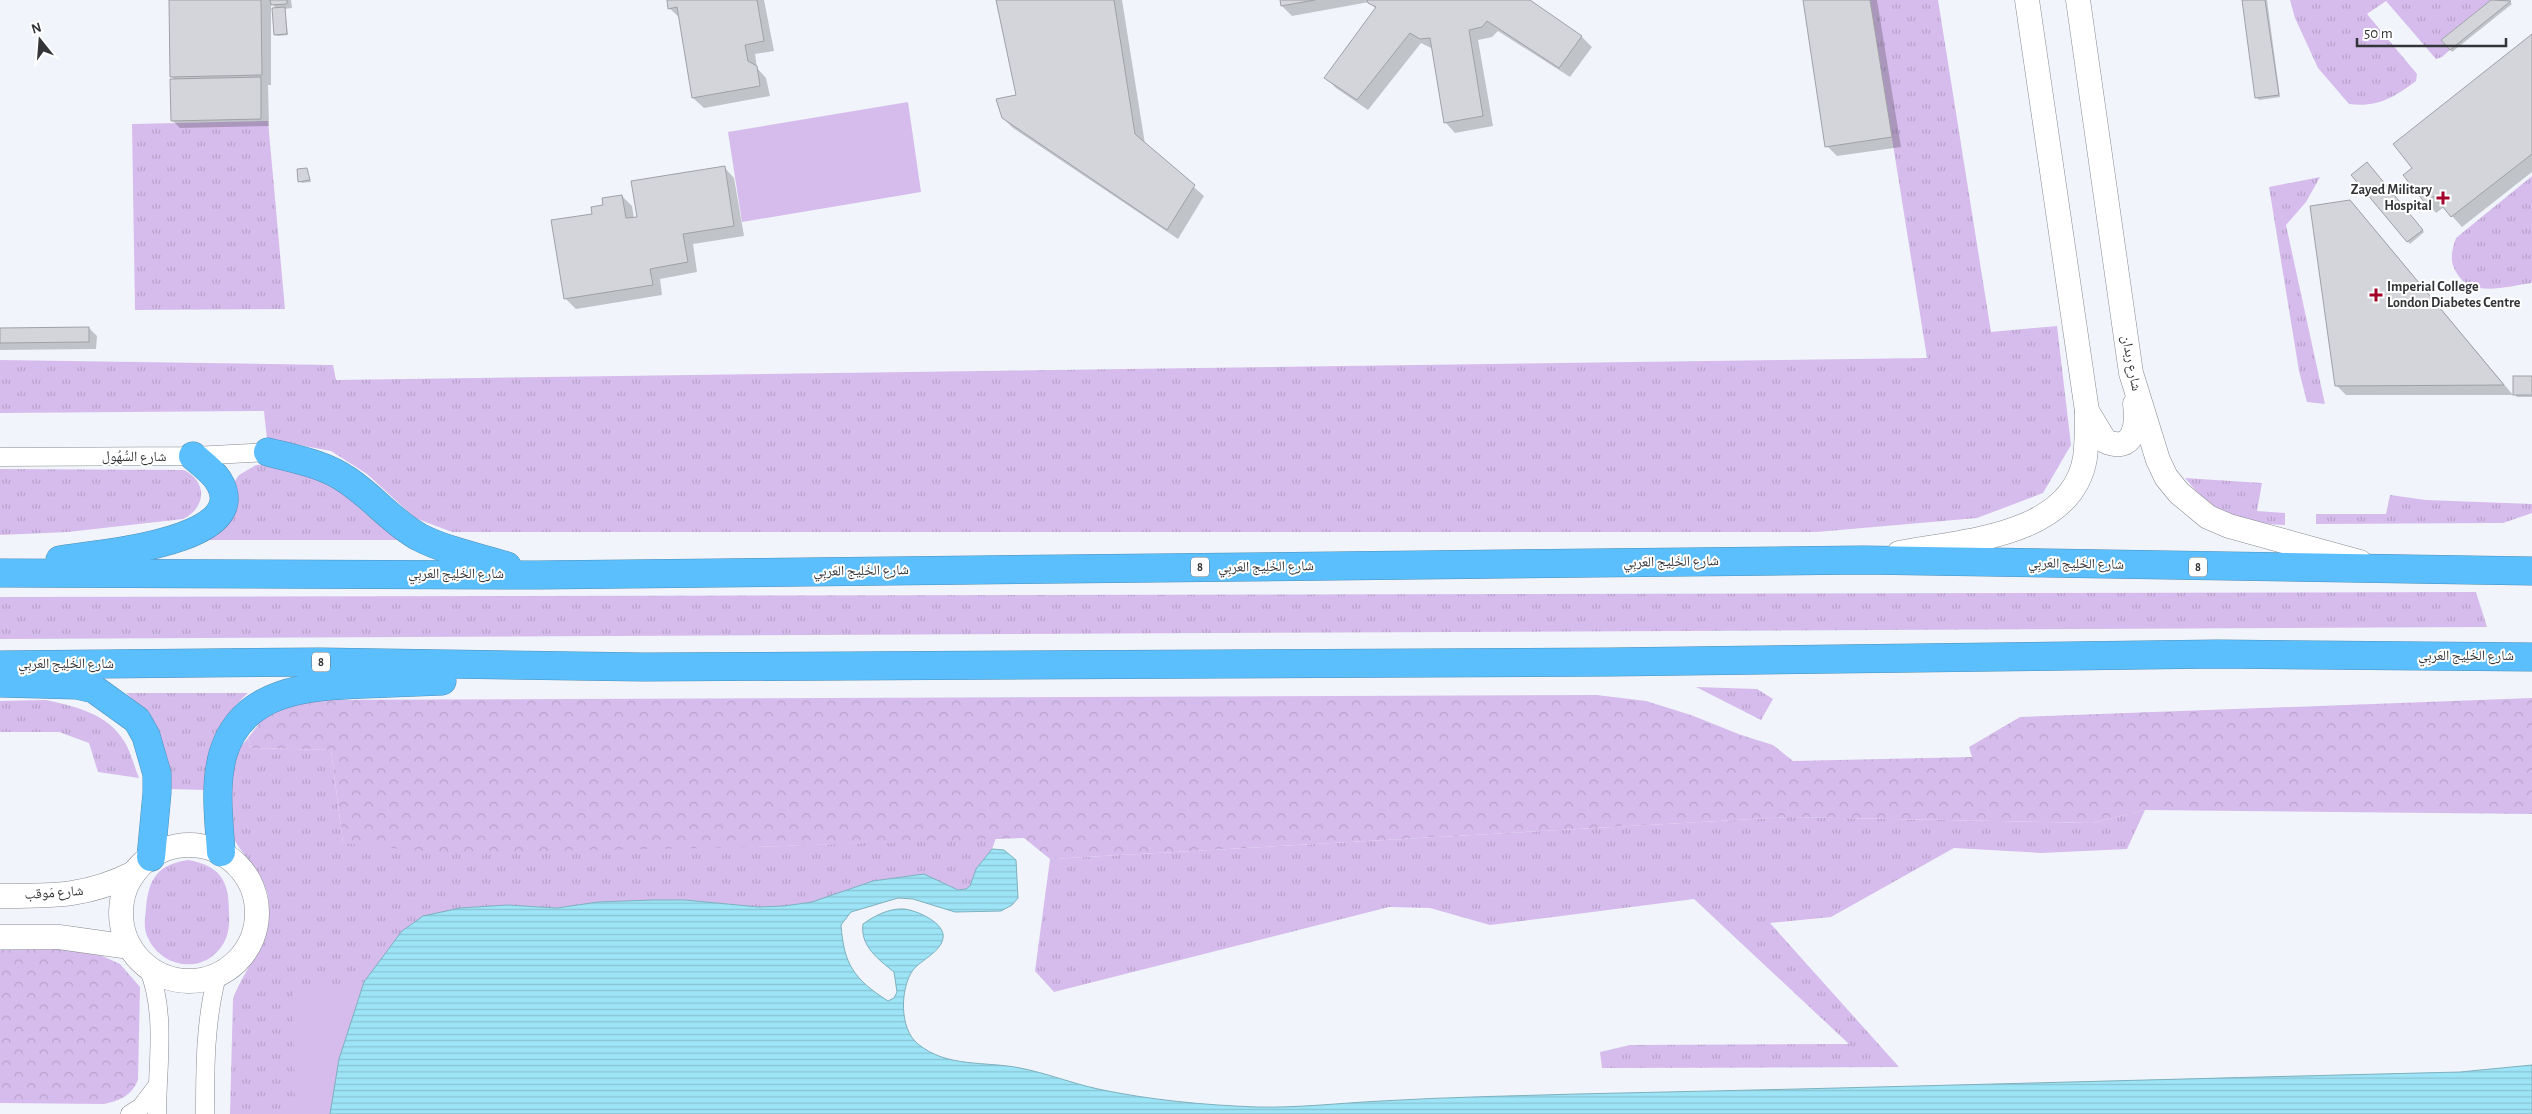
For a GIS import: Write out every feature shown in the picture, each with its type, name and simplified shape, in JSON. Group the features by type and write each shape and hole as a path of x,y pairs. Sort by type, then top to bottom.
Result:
{"highway":[{"path":"268,452 325,468 347,479 405,528 421,538 446,548 537,575"},
{"path":"0,571 175,540 199,531 218,515 223,495 216,477 193,456"},
{"name":"شارع الخَلِيج العَربِي","path":"0,571 537,575 1863,560 2532,571"},
{"name":"شارع الخَلِيج العَربِي","path":"0,665 320,662 643,667 1602,662 2218,654 2532,657"},
{"path":"221,852 217,795 223,752 243,719 255,708 282,693 316,686 449,681 643,667"},
{"path":"0,683 77,685 94,689 137,720 146,736 157,774 157,793 142,865"}],"main road":[{"path":"1863,560 2009,532 2051,512 2072,488 2085,459 2087,411 2027,0"},
{"name":"شارع ربدان","path":"2078,0 2131,373 2166,478 2192,505 2208,517 2230,526 2389,570"},
{"path":"2087,411 2105,441 2115,444 2128,441 2136,430 2137,420 2131,373"},
{"path":"185,845 204,846 221,852 237,863 248,878 256,896 258,915 254,934 246,951 233,966 217,976 199,981 181,981 164,976 148,968 130,947 123,929 121,909 125,890 142,865 167,849 185,845"},
{"name":"شارع مَوقب","path":"0,896 70,895 99,888 142,865"},
{"path":"0,937 59,937 130,947"}],"street":[{"name":"شارع السُّهُول","path":"0,457 193,456 268,452"},
{"path":"148,968 156,992 158,1012 157,1114"},
{"path":"205,1114 206,1053 210,1005 217,976"},
{"path":"130,1114 146,1102 157,1086"}],"green space":[{"path":"1870,0 1938,0 1991,332 2057,326 2071,445 2043,493 1977,518 1817,532 452,532 415,518 367,474 331,451 267,439 264,411 0,413 0,360 333,365 336,380 1927,358"},
{"path":"2290,0 2491,0 2441,40 2450,50 2442,57 2436,59 2386,1 2367,14 2417,74 2416,81 2401,92 2377,103 2359,105 2349,104 2318,68 2295,18"},
{"path":"908,102 921,192 742,222 728,132"},
{"path":"268,121 285,309 135,310 132,124"},
{"path":"2532,176 2532,283 2490,289 2471,286 2456,272 2452,263 2452,251 2456,238"},
{"path":"2320,177 2306,202 2286,225 2325,404 2307,402 2299,371 2269,187"},
{"path":"277,463 331,479 406,540 194,540 239,475 256,465"},
{"path":"0,469 184,470 197,481 201,495 200,502 191,514 183,519 68,532 0,535"},
{"path":"2185,478 2262,483 2257,511 2285,513 2285,525 2254,522 2229,514 2207,500"},
{"path":"2390,495 2426,500 2532,504 2532,513 2503,523 2316,524 2316,514 2386,514"},
{"path":"2476,592 2487,627 0,639 0,597"},
{"path":"1696,687 1757,689 1773,699 1761,720"},
{"path":"126,693 248,693 221,725 211,749 205,790 168,789 139,705"},
{"path":"1597,695 1646,701 1691,715 1741,735 1773,745 1793,761 1972,757 1969,747 2020,717 2532,698 2532,814 2145,810 2093,823 1789,817 1050,859 1024,838 756,847 441,853 343,843 331,750 251,748 248,738 269,711 311,700"},
{"path":"46,700 79,708 109,724 117,732 131,754 139,778 98,772 89,743 59,732 0,732 0,701"},
{"path":"248,738 251,748 331,750 343,843 756,847 996,838 992,849 976,869 970,886 966,889 958,890 924,874 873,881 812,902 784,906 759,907 685,900 598,902 557,908 507,905 330,1114 230,1114 233,999 266,932 269,904 263,881 236,842 227,820 227,806 235,758 239,749"},
{"path":"2145,810 2127,849 2041,853 1954,848 1831,917 1770,923 1899,1067 1602,1068 1600,1052 1630,1045 1849,1044 1694,899 1490,925 1430,908 1389,907 1054,992 1035,971 1050,859 1789,817 2093,823"},
{"path":"188,860 209,866 216,871 225,884 229,902 229,929 221,948 208,959 199,963 189,964 179,963 161,955 145,931 147,898 152,881 162,869 177,862"},
{"path":"87,949 120,964 140,987 138,1080 129,1094 116,1101 104,1104 0,1103 0,950"},
{"path":"364,982 363,1114 295,1114 293,990"}],"water":[{"path":"992,849 1004,850 1016,860 1018,898 1012,905 1001,911 955,912 913,899 898,898 851,912 841,925 842,939 848,961 859,978 876,993 888,1001 894,998 897,992 894,972 876,957 867,945 864,939 863,924 887,911 904,909 929,918 940,927 943,932 943,938 939,948 913,970 904,997 907,1029 918,1044 929,1052 941,1057 1020,1068 1088,1087 1118,1093 1197,1103 1272,1107 1479,1097 2460,1072 2532,1065 2532,1114 330,1114 339,1059 364,982 402,931 423,916 460,908 507,905 557,908 598,902 653,900 685,900 759,907 784,906 812,902 873,881 924,874 958,890 966,889 970,886 976,869"}],"building":[{"path":"169,0 261,0 262,75 170,77"},
{"path":"270,0 287,0 287,4 271,5"},
{"path":"667,0 757,0 764,41 745,45 748,61 757,66 760,86 692,98 677,7 668,9"},
{"path":"996,0 1114,0 1135,134 1195,185 1167,230 1002,118 996,99 1016,95"},
{"path":"1280,0 1315,0 1281,6"},
{"path":"1367,0 1530,0 1582,36 1559,68 1487,21 1482,27 1469,30 1483,116 1444,123 1430,38 1420,39 1410,33 1357,100 1324,78 1376,7 1368,3"},
{"path":"1803,0 1870,0 1892,137 1825,147"},
{"path":"2242,0 2265,0 2279,95 2255,98"},
{"path":"2491,0 2511,1 2450,50 2441,40"},
{"path":"285,7 287,34 274,35 272,8"},
{"path":"2532,34 2532,154 2451,217 2434,196 2425,203 2403,175 2412,168 2393,144"},
{"path":"261,77 261,119 171,121 170,79"},
{"path":"2367,162 2423,230 2407,242 2351,175"},
{"path":"725,166 734,226 683,234 688,262 650,269 653,285 564,299 551,220 592,214 591,207 603,205 602,198 622,195 626,218 637,217 631,181"},
{"path":"307,168 310,180 298,182 297,169"},
{"name":"Imperial College London Diabetes Centre","path":"2350,200 2504,385 2335,386 2310,206"},
{"path":"89,327 89,342 0,343 0,328"},
{"path":"2513,376 2532,376 2532,395 2513,395"}],"place":[{"name":"Zayed Military Hospital","path":"2443,198"},
{"name":"Imperial College London Diabetes Centre","path":"2376,295"}]}
